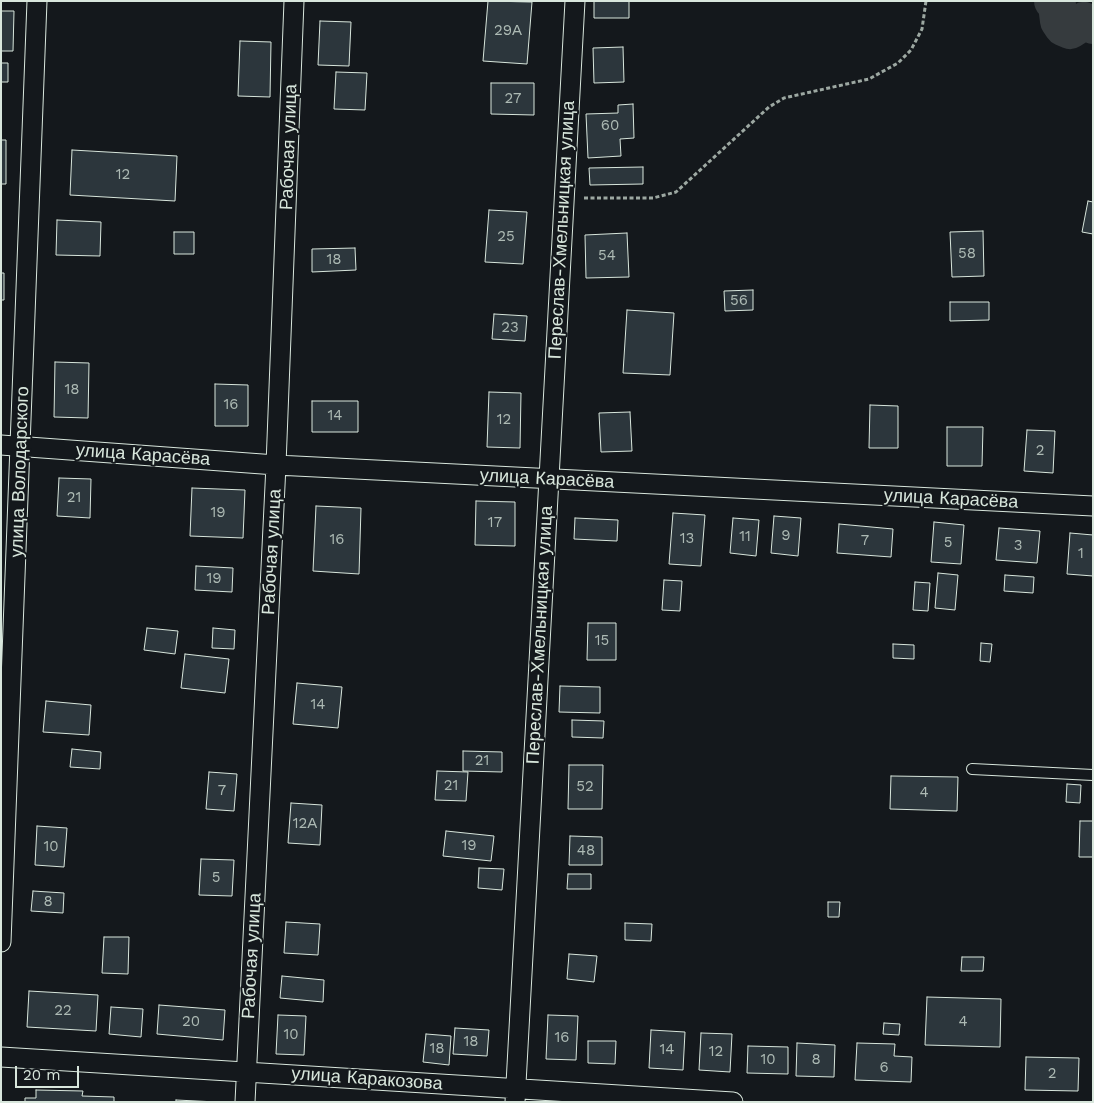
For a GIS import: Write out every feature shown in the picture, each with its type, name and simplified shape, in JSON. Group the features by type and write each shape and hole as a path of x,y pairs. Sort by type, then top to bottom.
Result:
{"street":[{"name":"улица Володарского","path":"1,942 22,445 37,1"},
{"name":"Рабочая улица","path":"245,1102 276,465 294,1"},
{"name":"Переслав-Хмельницкая улица","path":"516,1095 575,1"},
{"name":"улица Карасёва","path":"1,445 22,445 276,465 1093,506"},
{"name":"улица Каракозова","path":"1,1057 246,1071 516,1095 733,1102"}],"lane":[{"path":"972,770 1093,775"}],"path":[{"path":"563,197 654,198 676,192 769,107 784,98 853,84 898,63 911,50 922,29 926,1"}],"building":[{"path":"488,1 532,2 527,64 483,61"},
{"path":"594,1 629,1 629,18 594,18"},
{"path":"1,11 14,11 13,51 1,51"},
{"path":"320,21 351,22 349,66 318,65"},
{"path":"240,41 271,42 270,97 238,96"},
{"path":"623,47 624,82 594,83 593,48"},
{"path":"1,63 8,63 8,82 1,82"},
{"path":"336,72 367,73 365,110 334,109"},
{"path":"491,83 534,83 534,115 491,114"},
{"path":"633,104 634,138 620,139 621,156 588,158 586,114 618,113 618,105"},
{"path":"1,140 6,140 6,184 1,184"},
{"path":"72,150 177,156 175,201 70,195"},
{"path":"643,167 643,184 590,185 589,168"},
{"path":"1088,201 1093,202 1093,234 1082,232"},
{"path":"489,210 527,212 523,264 485,262"},
{"path":"57,220 101,222 100,256 56,255"},
{"path":"983,231 984,276 952,277 950,232"},
{"path":"174,232 194,232 194,254 174,254"},
{"path":"627,233 629,277 586,278 585,235"},
{"path":"355,248 356,270 312,272 312,249"},
{"path":"1,273 4,273 4,300 1,300"},
{"path":"753,290 753,310 725,311 724,291"},
{"path":"950,302 989,302 989,320 950,321"},
{"path":"627,310 674,313 670,375 623,373"},
{"path":"494,314 527,316 525,341 492,339"},
{"path":"55,362 89,363 88,418 54,417"},
{"path":"215,384 248,385 248,426 215,426"},
{"path":"489,392 521,393 520,448 487,447"},
{"path":"312,401 358,401 358,432 312,432"},
{"path":"870,405 898,406 898,448 869,448"},
{"path":"630,412 632,451 601,452 599,413"},
{"path":"947,427 983,427 982,466 947,466"},
{"path":"1027,430 1055,431 1053,473 1024,471"},
{"path":"59,478 91,479 90,518 57,516"},
{"path":"192,488 245,490 243,538 190,536"},
{"path":"476,501 515,502 515,546 475,545"},
{"path":"316,506 361,508 359,574 313,571"},
{"path":"673,513 705,515 701,566 669,564"},
{"path":"774,516 801,518 798,556 771,553"},
{"path":"575,518 618,520 617,541 574,539"},
{"path":"733,518 759,520 756,556 730,553"},
{"path":"934,522 964,525 961,564 931,562"},
{"path":"839,524 893,529 891,557 837,553"},
{"path":"999,528 1040,531 1037,563 996,560"},
{"path":"1070,533 1093,535 1093,576 1067,574"},
{"path":"196,566 233,568 232,592 195,590"},
{"path":"938,573 958,575 955,610 935,608"},
{"path":"1005,575 1034,577 1033,593 1004,591"},
{"path":"664,580 682,581 680,611 662,610"},
{"path":"915,582 930,583 928,611 913,610"},
{"path":"588,623 616,623 616,660 587,660"},
{"path":"147,628 178,631 175,654 144,650"},
{"path":"213,628 235,630 234,649 212,648"},
{"path":"981,643 992,644 990,662 980,661"},
{"path":"893,644 914,645 914,659 893,658"},
{"path":"185,654 229,659 225,693 181,688"},
{"path":"297,683 342,687 338,728 293,724"},
{"path":"560,686 600,687 600,713 559,712"},
{"path":"46,701 91,705 89,735 43,732"},
{"path":"572,720 604,721 603,738 572,737"},
{"path":"72,749 101,752 100,769 70,767"},
{"path":"463,751 502,752 502,772 463,771"},
{"path":"569,765 603,765 602,809 568,809"},
{"path":"437,771 468,772 466,801 435,800"},
{"path":"209,772 237,774 234,811 206,809"},
{"path":"891,776 958,777 957,811 890,809"},
{"path":"1067,784 1081,785 1080,803 1066,802"},
{"path":"291,803 322,805 320,845 288,843"},
{"path":"1080,821 1093,821 1093,857 1079,857"},
{"path":"37,826 67,828 64,867 35,865"},
{"path":"446,831 494,836 491,861 443,856"},
{"path":"570,836 602,837 602,865 569,865"},
{"path":"201,859 234,860 232,896 199,895"},
{"path":"479,868 504,869 502,890 478,888"},
{"path":"568,874 591,874 591,889 567,889"},
{"path":"33,891 64,893 63,913 31,911"},
{"path":"828,902 840,902 839,917 828,917"},
{"path":"286,922 320,924 318,955 284,953"},
{"path":"625,923 652,924 651,941 625,940"},
{"path":"104,937 129,937 128,974 102,973"},
{"path":"569,954 597,956 594,982 567,979"},
{"path":"962,957 984,957 983,971 961,971"},
{"path":"282,976 324,980 323,1002 280,998"},
{"path":"29,991 98,995 96,1031 27,1027"},
{"path":"927,997 1001,999 1000,1047 925,1045"},
{"path":"159,1005 225,1010 223,1040 157,1034"},
{"path":"111,1007 143,1009 141,1037 109,1034"},
{"path":"278,1015 306,1016 304,1055 276,1054"},
{"path":"548,1015 578,1016 576,1060 546,1059"},
{"path":"884,1023 900,1024 899,1035 883,1034"},
{"path":"455,1028 489,1030 487,1056 453,1054"},
{"path":"651,1030 685,1032 683,1070 649,1068"},
{"path":"701,1033 732,1034 730,1072 699,1070"},
{"path":"426,1034 451,1036 449,1065 423,1062"},
{"path":"588,1041 616,1041 615,1064 588,1063"},
{"path":"797,1043 835,1045 834,1077 796,1076"},
{"path":"857,1043 895,1044 894,1056 912,1057 911,1082 855,1080"},
{"path":"748,1046 788,1047 788,1074 747,1073"},
{"path":"1026,1057 1079,1058 1078,1091 1025,1090"},
{"path":"36,1090 83,1091 82,1096 114,1097 114,1102 25,1102 25,1098 36,1098"},
{"path":"176,1100 217,1102 176,1102"}],"waterway":[{"path":"1053,1 1057,5 1059,21 1063,27 1070,30 1084,21 1093,25"}]}
